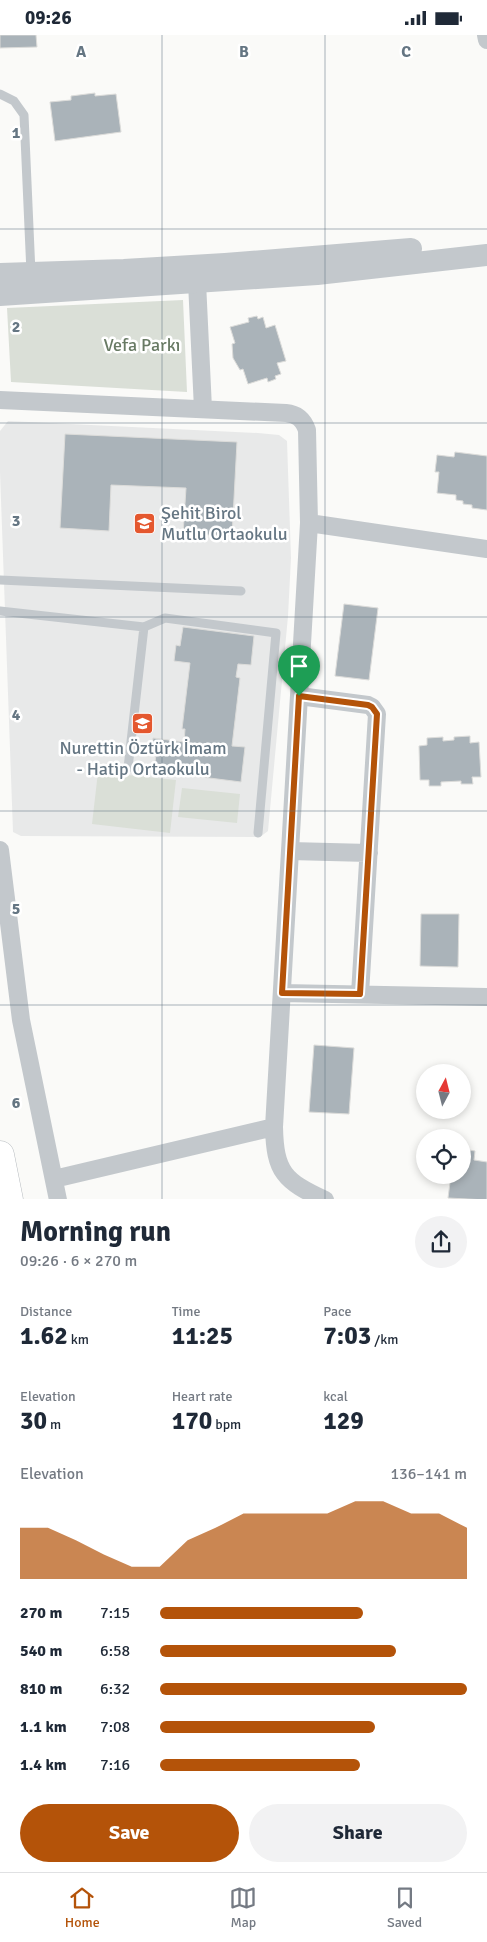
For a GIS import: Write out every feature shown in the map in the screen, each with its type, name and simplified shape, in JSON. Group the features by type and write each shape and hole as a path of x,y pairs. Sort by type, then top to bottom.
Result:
{"main road":[{"path":"0,1155 9,1199"}],"street":[{"path":"486,35 487,40"},
{"path":"0,274 225,265 487,241"},
{"path":"0,295 317,274 487,255"},
{"path":"197,282 203,409"},
{"path":"0,400 286,413 293,414 299,418 307,430 309,523 274,1127 275,1152 285,1175 302,1190 325,1199"},
{"path":"309,523 487,549"},
{"path":"299,696 368,705 375,711 377,718 360,994"},
{"path":"0,850 21,1020 58,1199"},
{"path":"290,851 369,853"},
{"path":"282,993 487,997"},
{"path":"54,1179 274,1127"}],"lane":[{"path":"0,94 14,101 24,115 31,273"},
{"path":"0,580 241,591"},
{"path":"0,611 144,627 165,618 276,633 258,833"},
{"path":"128,768 144,627"}],"shaded area":[{"path":"8,421 258,433 279,435 287,441 291,558 288,616 268,831 260,837 21,836 13,832 0,472 0,431"}],"green space":[{"name":"Vefa Parkı","path":"183,300 187,392 11,382 7,308"},
{"path":"98,772 176,780 170,833 92,824"},
{"path":"182,788 240,794 237,823 178,817"}],"building":[{"path":"0,35 36,35 37,47 0,48"},
{"path":"95,93 95,96 116,94 121,132 55,141 50,102 71,100 71,96"},
{"path":"257,316 258,319 263,317 266,328 275,325 286,361 277,363 281,374 275,376 276,379 268,382 267,378 248,384 243,369 240,370 233,358 232,344 235,343 230,327 249,322 248,318"},
{"path":"65,434 237,442 232,536 183,534 186,488 111,485 109,531 60,528"},
{"path":"455,452 487,456 487,510 472,508 472,505 463,504 463,501 456,500 456,495 437,493 439,472 435,472 437,455 454,457"},
{"path":"344,604 378,608 369,680 335,676"},
{"path":"183,627 254,636 251,665 238,664 236,677 240,678 232,746 245,747 241,782 154,771 156,754 152,754 153,738 184,742 185,729 182,729 190,663 174,661 176,645 180,646"},
{"path":"470,736 470,743 479,742 481,777 472,777 473,784 461,784 461,781 441,782 441,786 429,786 429,780 420,780 419,746 427,745 427,738 443,737 443,741 454,740 454,737"},
{"path":"421,914 459,914 458,967 420,966"},
{"path":"314,1045 354,1048 349,1114 309,1112"},
{"path":"471,1150 475,1151 474,1160 487,1162 487,1199 448,1198 450,1184 471,1184"}],"place":[{"name":"Şehit Birol Mutlu Ortaokulu","path":"145,523"},
{"name":"Nurettin Öztürk İmam - Hatip Ortaokulu","path":"143,723"}],"route":[{"path":"299,696 368,705 377,714 360,994 282,993 299,696"}]}
